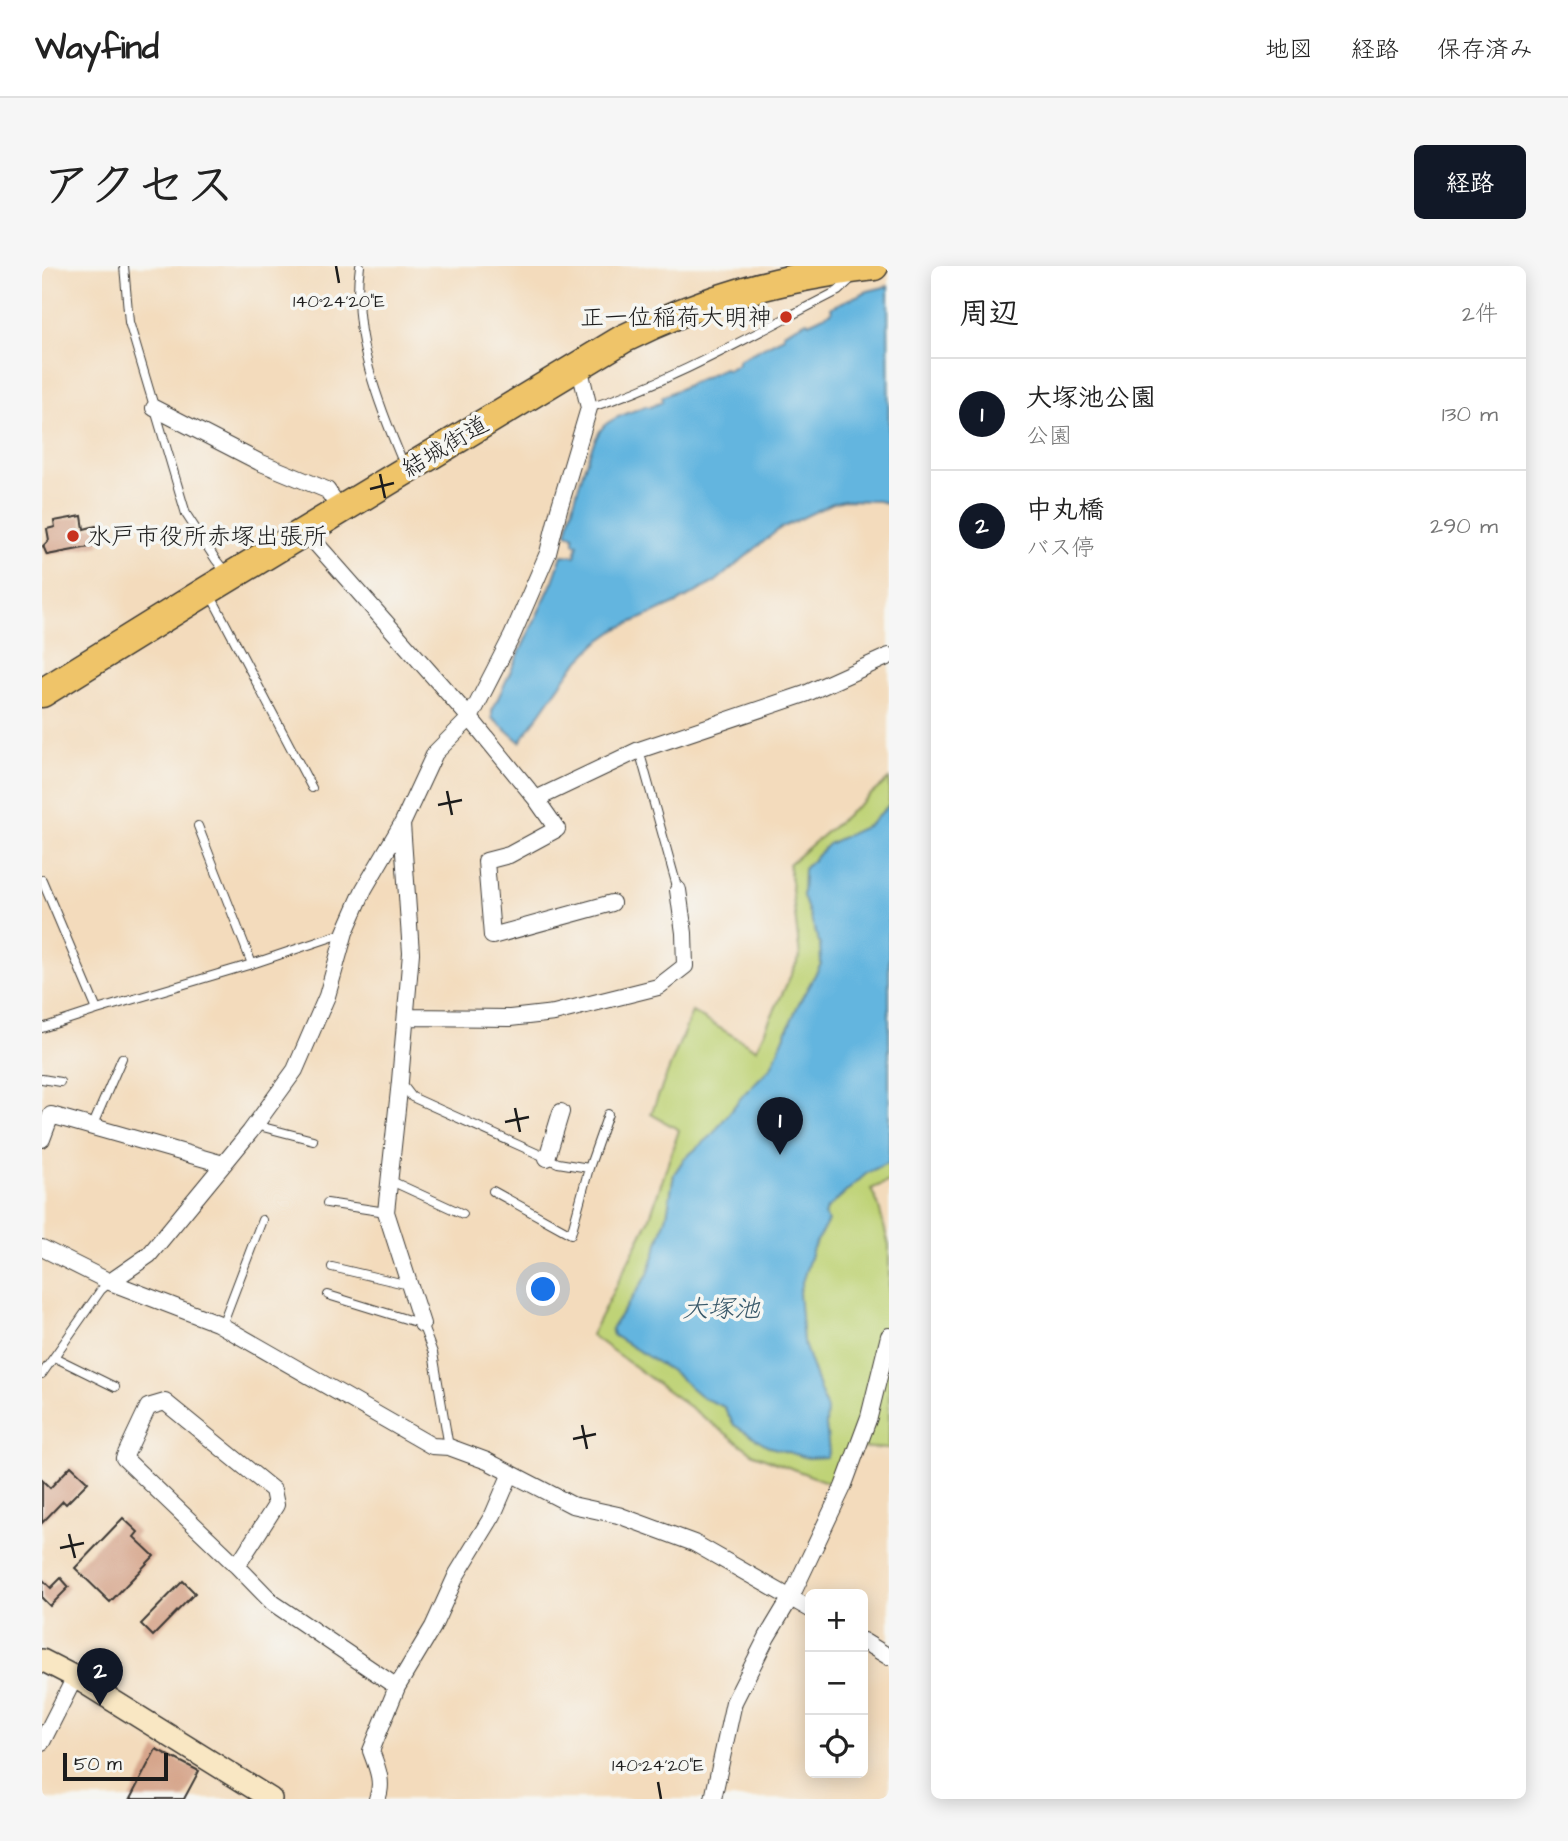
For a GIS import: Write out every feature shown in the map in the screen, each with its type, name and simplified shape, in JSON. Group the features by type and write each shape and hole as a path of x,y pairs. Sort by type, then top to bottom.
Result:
{"highway":[{"name":"結城街道","path":"42,693 218,583 623,339 724,296 802,271 864,267"}],"street":[{"path":"110,1282 149,1255 295,1070 327,996 345,933 364,889 402,824 435,753 470,718 512,636 548,553 589,408 581,374 572,369"},
{"path":"154,408 259,462 327,490 341,510"},
{"path":"305,531 470,718 557,829 509,855 486,861 492,936 612,903"},
{"path":"536,799 639,750 805,694 889,656"},
{"path":"402,824 411,953 407,1017 386,1212 422,1324"},
{"path":"407,1017 510,1017 554,1013 658,987 685,966 678,890"},
{"path":"547,1158 561,1112"},
{"path":"42,1139 51,1115 223,1164"},
{"path":"42,1248 110,1282 222,1325 432,1446 449,1447 487,1461 572,1504 618,1516 694,1544 805,1606"},
{"path":"713,1799 734,1702 791,1597 843,1487 869,1417 889,1336"},
{"path":"237,1566 275,1505 273,1490 165,1402 148,1407 124,1458 273,1603 397,1687"},
{"path":"377,1799 380,1792 379,1771 370,1751 397,1687 433,1627 457,1574 493,1515 511,1474"},
{"path":"868,1644 889,1657"},
{"path":"42,1660 75,1677 271,1799"},
{"path":"42,1742 75,1677"}],"lane":[{"path":"124,266 129,322 186,514 215,560 218,583 312,788"},
{"path":"360,266 358,282 363,342 390,431 407,469"},
{"path":"589,408 636,391 838,291 864,267"},
{"path":"639,750 678,890"},
{"path":"198,826 253,964"},
{"path":"42,880 97,1010"},
{"path":"42,1028 345,933"},
{"path":"92,1127 122,1058"},
{"path":"42,1079 60,1082"},
{"path":"400,1082 412,1097 558,1163 589,1168"},
{"path":"494,1191 571,1234 589,1168 608,1114"},
{"path":"254,1125 313,1140"},
{"path":"389,1180 463,1214"},
{"path":"327,1203 386,1212"},
{"path":"222,1325 262,1220"},
{"path":"332,1267 409,1285"},
{"path":"42,1374 101,1290 110,1282"},
{"path":"328,1295 422,1324 433,1353 449,1447"},
{"path":"54,1357 115,1387"}],"green space":[{"name":"大塚池","path":"889,779 889,1181 871,1189 889,1245 889,1449 855,1447 837,1486 754,1454 591,1335 649,1220 679,1130 651,1114 692,1012 756,1049 800,956 789,864"}],"water":[{"path":"888,286 889,504 879,501 844,500 833,503 779,529 715,582 677,603 617,629 597,643 572,668 520,742 492,718 492,711 553,581 562,555 575,556 578,544 574,543 574,536 567,533 569,523 588,458 606,424 625,414 662,402 662,397 724,368 727,370 738,364 738,360 784,337 783,333 832,312 831,307 868,291"},
{"name":"大塚池","path":"889,805 889,1162 867,1173 827,1209 824,1215 828,1221 813,1248 799,1292 803,1341 827,1410 829,1452 826,1457 808,1458 770,1447 734,1425 724,1407 703,1398 674,1373 613,1335 611,1329 648,1274 667,1215 674,1174 684,1159 711,1136 743,1095 771,1067 798,1005 821,964 820,945 803,896 804,869 828,844 869,825"}],"building":[{"name":"水戸市役所赤塚出張所","path":"82,516 84,529 96,526 100,545 47,555 43,546 49,540 47,529 55,527 54,521"},
{"path":"71,1466 88,1482 66,1504 63,1501 42,1523 42,1480 50,1488"},
{"path":"123,1518 138,1532 134,1537 154,1556 110,1602 75,1568"},
{"path":"61,1578 69,1587 50,1606 42,1598 42,1579 51,1588"},
{"path":"183,1581 195,1593 153,1636 141,1624"},
{"path":"156,1749 199,1771 184,1799 130,1799"}],"place":[{"name":"正一位稲荷大明神","path":"786,317"},
{"name":"水戸市役所赤塚出張所","path":"73,536"},
{"name":"大塚池公園","path":"780,1155"},
{"name":"中丸橋","path":"100,1706"}]}
